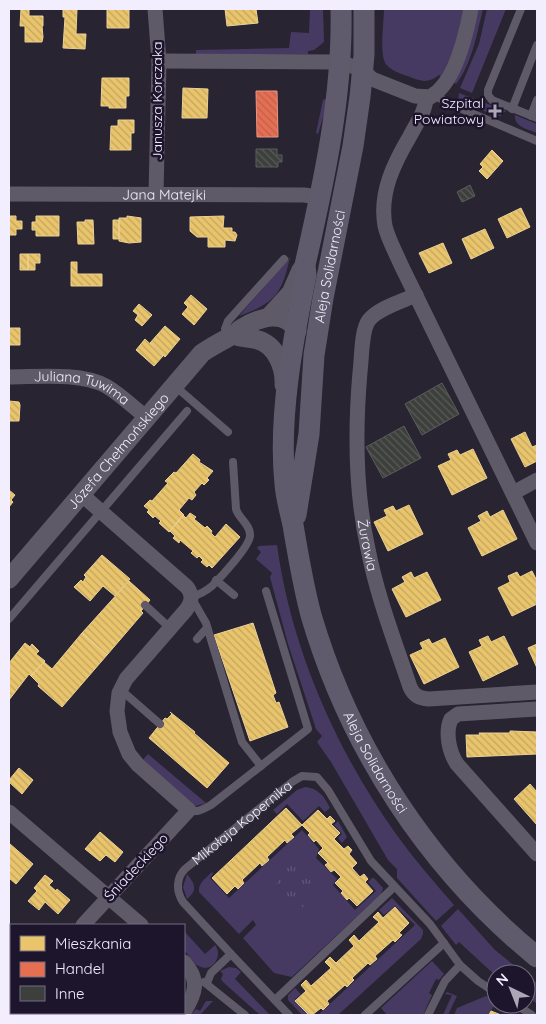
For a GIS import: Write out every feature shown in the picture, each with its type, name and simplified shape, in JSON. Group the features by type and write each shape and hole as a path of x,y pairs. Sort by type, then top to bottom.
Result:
{"main road":[{"name":"Aleja Solidarności","path":"293,525 309,434 312,381 307,333 305,265 332,130 340,62 341,9"},
{"name":"Aleja Solidarności","path":"364,9 363,70 353,146 307,333 286,402 284,482 305,592 322,649 349,715 376,768 405,813 448,868 485,909 537,957"}],"street":[{"name":"Janusza Korczaka","path":"155,9 159,61 156,194"},
{"path":"471,9 462,45 454,66 442,87 430,96 396,160 386,190 384,207 386,228 401,265 537,543"},
{"path":"159,61 340,62 363,70 372,79 415,96 430,96"},
{"name":"Jana Matejki","path":"9,194 304,195 319,197"},
{"name":"Józefa Chełmońskiego","path":"9,579 202,353 244,327 270,316 292,293 305,265"},
{"name":"Żurawia","path":"416,295 388,307 372,317 367,324 364,340 358,405 358,473 366,540 379,593 410,687 415,695 429,699 537,692"},
{"path":"270,316 278,316 287,320 307,333"},
{"path":"231,336 258,340 307,333"},
{"path":"258,340 275,353 281,363 284,374 286,402"},
{"name":"Juliana Tuwima","path":"9,376 70,378 94,381 112,390 146,417"},
{"path":"513,494 537,480"},
{"path":"81,494 187,587 191,597 188,607 132,671 121,690 118,702 118,721 127,750 138,765 189,810"},
{"path":"537,709 458,714 451,719 448,731 450,750 457,764 537,854"},
{"name":"Śniadeckiego","path":"84,924 189,810"},
{"path":"9,812 140,924"},
{"path":"185,963 201,983 185,1009"}],"lane":[{"path":"521,9 488,92 490,99 534,117 537,100"},
{"path":"512,109 537,45"},
{"path":"430,96 537,140"},
{"path":"231,336 225,328 228,321 284,259"},
{"path":"174,385 228,432"},
{"path":"9,619 187,411"},
{"path":"234,462 237,512 247,526 250,537 246,546 216,580 203,593 191,597 207,628 242,742 261,766"},
{"path":"216,580 234,595"},
{"path":"189,810 195,812 202,810 308,729 266,591"},
{"path":"145,605 170,628"},
{"path":"197,639 207,628"},
{"path":"121,690 160,724"},
{"name":"Mikołaja Kopernika","path":"289,1015 182,902 178,892 179,876 185,869 292,782 302,776 316,777 324,784 371,862 430,924 460,964 486,986"},
{"path":"275,1000 394,887"},
{"path":"364,1015 444,943"},
{"path":"231,954 201,983 245,1015"},
{"path":"428,1015 445,981 460,964"}],"green space":[{"path":"310,9 323,9 324,42 314,50 308,51 308,54 196,54 196,50 289,48 291,32 309,33"},
{"path":"384,9 466,9 456,43 441,76 439,75 425,81 418,80 391,69 386,64 382,46"},
{"path":"478,9 483,9 473,48 462,76 456,84 453,82"},
{"path":"487,9 506,9 472,93 460,88 479,44"},
{"path":"459,93 506,111 500,116 496,116 458,100"},
{"path":"329,98 318,134 316,133 323,100"},
{"path":"515,115 537,124 537,133 519,125"},
{"path":"290,257 284,280 275,296 261,306 239,316"},
{"path":"277,545 293,622 319,697 336,733 374,802 396,834 454,905 436,921 397,878 397,869 388,860 331,762 317,742 322,736 316,729 288,644 270,577 272,573 256,559 261,552 257,548 259,546"},
{"path":"148,754 206,803 196,806 192,804 142,761"},
{"path":"305,787 320,793 330,808 325,812 319,806 303,821 287,804 277,814 273,810 297,790"},
{"path":"338,821 347,837 342,843 338,838 342,834 334,825"},
{"path":"302,830 319,849 316,858 337,879 333,885 355,910 376,891 368,882 372,878 383,888 381,894 292,977 274,973 243,938 256,925 253,920 239,934 199,892 199,889 203,881 212,872 213,874 210,878 229,898"},
{"path":"293,862 318,889 294,918 281,902 276,890 279,878"},
{"path":"187,874 192,881 194,890 187,899 183,887"},
{"path":"392,898 423,930 421,939 338,1015 318,1015 415,925 395,906 384,915 379,910"},
{"path":"458,909 495,950 512,964 486,964 486,967 459,942 456,945 441,926"},
{"path":"185,932 205,954 215,945 217,949 218,957 210,967 201,967 185,951"},
{"path":"432,961 444,974 439,980 436,979 429,993 432,995 423,1015 387,1015 381,1008"},
{"path":"229,967 236,968 241,972 235,979 270,1015 260,1015 223,982 221,979 223,974 220,971"},
{"path":"536,982 537,983 536,1003"},
{"path":"295,988 301,994 295,999 309,1015 302,1015 288,1000 288,995"},
{"path":"447,992 457,996 448,1015 443,1015 452,995 445,994"},
{"path":"486,996 486,1014 490,1014 454,1015 457,1008"},
{"path":"206,1001 213,1001 200,1015 191,1015 196,1009 200,1011"}],"building: Mieszkania":[{"path":"21,9 29,9 29,16 43,16 42,42 25,42 25,26 20,26"},
{"path":"63,9 77,9 76,34 86,34 85,49 63,48 65,17 63,17"},
{"path":"107,9 129,9 129,28 107,28"},
{"path":"225,9 256,9 258,23 227,26"},
{"path":"102,78 129,78 129,96 126,96 126,108 101,106"},
{"path":"183,88 208,89 207,118 182,118"},
{"path":"118,120 134,120 134,133 131,133 131,150 110,150 111,126 118,126"},
{"path":"492,150 503,161 487,179 479,171 483,167 480,164"},
{"path":"521,208 530,227 507,238 498,219"},
{"path":"9,216 16,216 16,221 22,221 22,229 16,229 16,235 9,235"},
{"path":"36,216 59,216 59,236 36,236 36,230 32,230 32,222 36,222"},
{"path":"127,216 141,218 141,242 129,243 119,241 119,218 127,218"},
{"path":"224,216 223,228 232,228 232,232 235,232 237,235 235,241 225,240 225,247 208,247 208,237 197,237 190,231 190,217"},
{"path":"85,220 93,220 94,244 78,244 77,222 85,222"},
{"path":"113,220 119,220 119,239 113,239"},
{"path":"485,229 494,248 471,259 462,239"},
{"path":"443,243 452,263 429,273 419,253"},
{"path":"20,254 28,254 28,270 20,270"},
{"path":"28,254 40,254 40,263 35,263 35,270 28,270"},
{"path":"71,262 77,262 77,274 102,274 102,286 71,286"},
{"path":"191,295 207,309 194,325 182,314 188,307 184,303"},
{"path":"139,304 152,315 142,326 135,320 138,315 133,311"},
{"path":"165,326 180,339 165,357 150,343"},
{"path":"9,328 20,328 20,345 9,345"},
{"path":"145,339 163,356 154,366 136,350"},
{"path":"9,401 19,402 19,421 9,421"},
{"path":"525,432 532,447 537,445 537,461 525,467 511,439"},
{"path":"473,449 487,478 452,495 438,466 451,460 448,454 457,450 460,455"},
{"path":"193,454 200,460 199,462 213,471 207,478 209,480 204,485 202,483 194,492 196,495 192,500 189,498 179,510 184,515 169,532 159,523 161,521 155,516 153,518 147,512 149,510 144,506 150,500 152,501 168,483 165,481 174,472 176,473"},
{"path":"9,490 15,495 9,507"},
{"path":"409,505 423,534 388,551 374,522 387,516 384,510 393,506 396,511"},
{"path":"503,510 517,539 482,556 468,528 481,521 478,516 487,511 490,517"},
{"path":"190,513 205,528 207,526 215,537 226,524 240,537 212,568 209,565 207,567 201,562 203,560 191,553 193,551 180,540 179,543 173,538 175,536 170,531 183,515 186,518"},
{"path":"102,555 130,579 115,596 103,586 90,601 74,587 81,580 83,582 86,577 84,575"},
{"path":"532,571 537,581 537,604 512,616 498,588 510,582 508,576 517,572 520,577"},
{"path":"411,572 414,578 427,572 441,600 406,617 392,589 405,582 402,577"},
{"path":"129,581 150,600 141,611 143,613 107,655 82,633"},
{"path":"253,623 276,693 273,695 276,703 279,702 288,727 250,741 214,635"},
{"path":"82,633 107,655 62,707 38,686 39,684 31,676 44,662 52,669"},
{"path":"488,636 491,642 504,636 518,664 483,681 469,652 482,646 479,640"},
{"path":"445,638 459,667 424,684 410,655 423,649 420,643 429,639 432,644"},
{"path":"25,643 30,647 32,644 39,651 36,654 45,661 31,676 29,674 9,700 9,663"},
{"path":"537,644 537,668 528,648"},
{"path":"170,712 229,763 207,788 149,738 165,718 167,719 172,714"},
{"path":"510,731 537,732 537,754 467,757 466,735 510,733"},
{"path":"19,768 33,780 22,794 9,782"},
{"path":"530,784 537,792 537,825 514,799"},
{"path":"286,808 302,825 291,834 294,837 287,843 285,840 267,857 269,860 262,866 260,863 242,880 244,883 238,889 235,886 227,894 212,878"},
{"path":"318,810 327,819 330,816 335,821 331,824 340,833 334,839 344,849 348,846 352,850 349,854 357,863 352,868 360,877 364,874 368,879 365,882 373,891 357,906 349,898 347,900 341,893 343,891 335,883 341,877 334,870 331,872 325,865 328,863 318,853 323,848 316,840 314,842 308,835 310,833 302,825"},
{"path":"100,832 123,852 115,862 106,855 100,861 85,849"},
{"path":"10,844 33,864 16,884 9,878 11,870 9,868"},
{"path":"45,875 53,881 49,885 70,900 58,914 45,902 39,910 28,901 37,891 34,888"},
{"path":"395,907 409,923 399,933 402,935 395,942 393,940 375,956 377,959 370,965 368,963 352,978 354,980 347,987 345,985 327,1001 329,1004 323,1010 321,1008 312,1015 309,1015 295,1001 306,991 301,985 306,980 311,986 331,968 325,962 330,957 336,963 354,946 349,940 354,935 359,941 379,922 373,917 378,912 383,918"},
{"path":"50,1014 71,1014 71,1015"},
{"path":"144,1014 145,1015 123,1015"}],"building: Handel":[{"path":"256,91 277,91 278,137 257,137"}],"building: Inne":[{"path":"256,149 277,149 277,155 282,155 282,162 278,162 278,167 256,167"},
{"path":"470,185 475,196 462,202 457,192"},
{"path":"442,383 459,414 422,435 405,404"},
{"path":"404,426 421,458 383,478 366,447"}],"place":[{"name":"Szpital Powiatowy","path":"495,111"}]}
